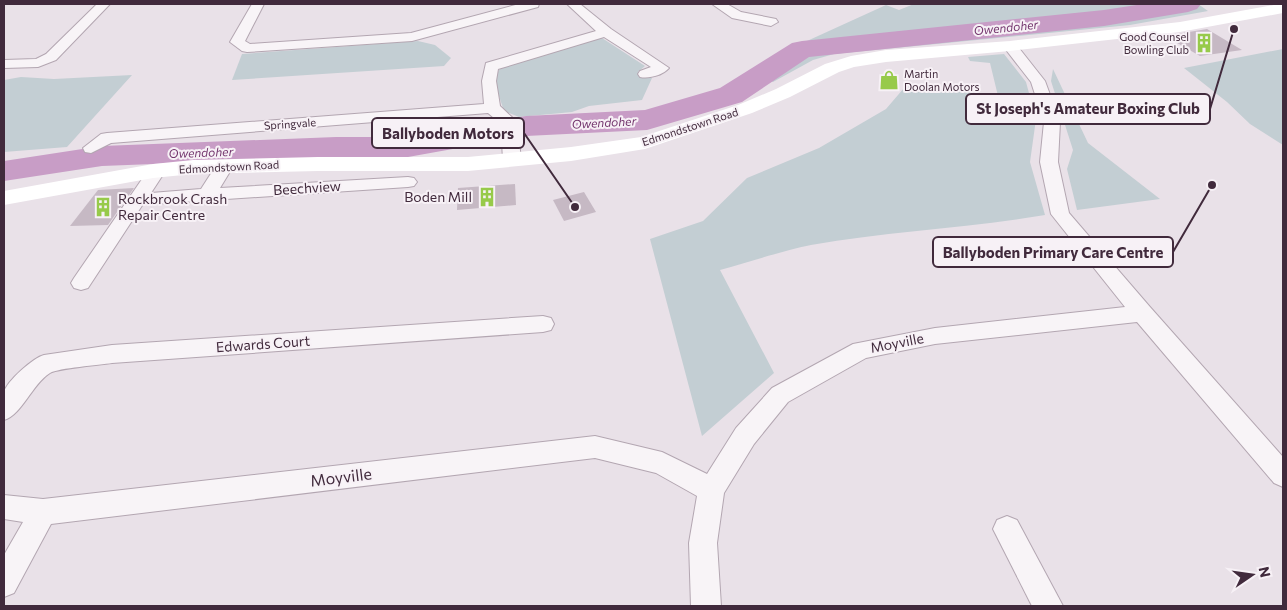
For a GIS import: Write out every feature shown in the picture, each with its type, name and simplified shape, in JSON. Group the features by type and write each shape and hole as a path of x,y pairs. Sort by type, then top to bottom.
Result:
{"main road":[{"path":"1217,4 1245,14"},
{"name":"Edmondstown Road","path":"4,198 157,170 225,165 468,164 644,143 745,110 832,68 851,62 886,56 1010,46 1180,28 1283,8"}],"street":[{"path":"4,64 38,63 51,57 104,4"},
{"path":"258,4 236,42 247,48 412,37 533,4"},
{"path":"573,4 606,32 662,68 646,74"},
{"path":"718,4 737,15 771,22"},
{"path":"512,160 510,129 492,108 489,81 491,66 606,32"},
{"path":"1010,46 1038,81 1052,122 1049,162 1060,214 1142,313 1283,475"},
{"name":"Springvale","path":"91,148 107,138 492,108"},
{"path":"207,195 225,165"},
{"path":"81,284 157,170"},
{"name":"Beechview","path":"152,198 408,182"},
{"name":"Moyville","path":"706,606 703,544 711,490 745,436 780,395 861,350 935,336 1142,313"},
{"name":"Edwards Court","path":"4,410 20,387 44,364 112,354 543,324"},
{"name":"Moyville","path":"4,507 43,512 595,447 662,463 711,490"},
{"path":"4,583 43,512"},
{"path":"1007,528 1048,606"}],"shaded area":[{"path":"914,4 1198,4 1208,11 1130,25 834,54 813,60 773,82 754,71 796,46 886,5 899,10"},
{"path":"602,38 645,66 638,72 652,78 642,100 589,106 572,112 519,117 504,111 494,81 499,70 506,65"},
{"path":"418,41 435,45 451,58 444,66 232,80 242,54"},
{"path":"1283,49 1283,145 1250,124 1227,102 1184,68"},
{"path":"1004,54 1026,82 1036,119 1030,162 1045,215 840,240 777,253 720,270 774,373 702,436 650,239 703,221 747,178 819,148 886,109 904,88 911,85 998,96 990,63 970,61 968,57"},
{"path":"1053,69 1088,143 1160,199 1077,210 1067,169 1073,150 1051,81"},
{"path":"132,75 67,147 4,152 4,80 21,77 54,79"}],"building":[{"name":"Good Counsel Bowling Club","path":"1207,29 1242,50 1200,56 1165,36"},
{"name":"Boden Mill","path":"515,184 516,205 457,210 458,188"},
{"name":"Rockbrook Crash Repair Centre","path":"134,188 108,225 70,226 98,190"},
{"path":"584,192 596,212 564,221 553,200"}],"waterway":[{"name":"Owendoher","path":"4,171 102,156 336,147 408,147 526,126 647,120 731,95 802,49 1104,18 1188,4"}],"place":[{"name":"St Joseph's Amateur Boxing Club","path":"1234,29"},
{"name":"Good Counsel Bowling Club","path":"1204,43"},
{"name":"Martin Doolan Motors","path":"889,80"},
{"name":"Ballyboden Primary Care Centre","path":"1212,185"},
{"name":"Boden Mill","path":"487,197"},
{"name":"Rockbrook Crash Repair Centre","path":"103,207"},
{"name":"Ballyboden Motors","path":"575,207"}]}
